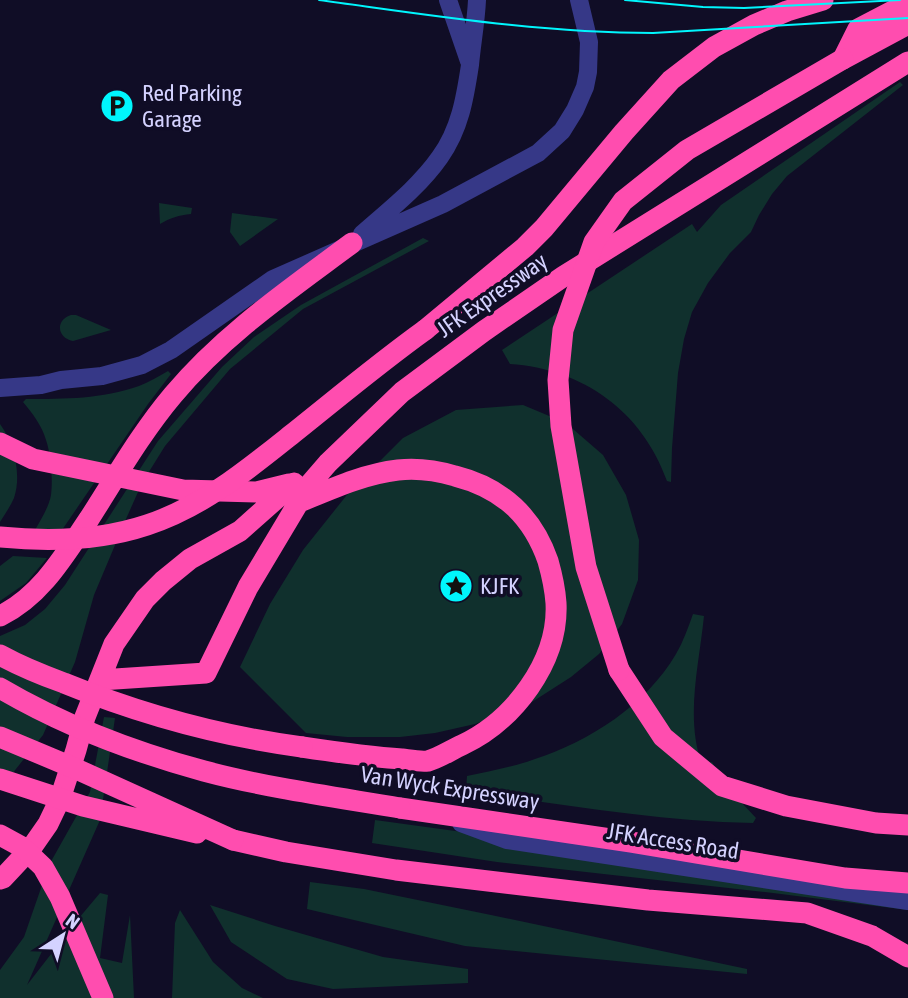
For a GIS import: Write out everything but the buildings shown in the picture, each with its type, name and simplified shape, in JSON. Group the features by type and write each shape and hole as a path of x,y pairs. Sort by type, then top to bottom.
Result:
{"highway":[{"path":"0,537 39,541 103,536 145,526 220,490 425,330 525,247 671,80 715,47 754,25 823,0"},
{"path":"843,59 858,29 908,3"},
{"path":"908,24 687,150 623,201 594,242 563,330 558,380 561,426 586,567 619,670 663,737 722,786 786,806 908,825"},
{"name":"JFK Expressway","path":"100,680 206,673 296,493 309,485 328,463 402,392 564,276 908,62"},
{"path":"0,617 23,602 50,575 150,425 192,373 243,325 352,243"},
{"path":"0,443 33,459 183,490 296,493 399,470 439,471 475,481 508,500 531,525 543,548 552,575 556,605 552,637 542,668 523,696 498,723 473,740 427,761 363,757 265,742 193,726 104,699 0,655"},
{"path":"0,878 18,864 48,824 60,799 85,717 114,644 145,599 190,559 240,531 296,493"},
{"name":"Van Wyck Expressway","path":"0,688 70,723 128,746 204,771 263,784 845,878 908,883"},
{"path":"0,737 233,840"},
{"path":"0,779 83,806 286,852 396,870 648,900 807,913 908,947"},
{"path":"0,835 22,847 43,867 61,897 103,998"},
{"path":"872,936 908,957"}],"street":[{"path":"447,0 470,64"},
{"path":"352,243 416,185 441,155 451,137 462,111 468,83 477,0"},
{"path":"0,388 102,376 142,365 171,350 273,279 443,204 538,153 562,131 575,110 584,87 588,72 589,42 579,0"},
{"name":"JFK Access Road","path":"435,813 507,840 908,901"}],"green space":[{"path":"900,82 903,85 787,176 772,194 751,232 730,253 708,283 692,312 684,339 678,373 671,482 667,481 642,434 626,415 606,398 562,375 510,364 502,350 692,224 697,232 721,205"},
{"path":"159,203 192,208 191,214 160,224"},
{"path":"232,213 278,219 240,246 230,232"},
{"path":"423,238 429,241 303,309 230,369 165,446 142,483 126,519 94,595 75,662 43,735 0,789 0,636 25,625 45,609 65,585 158,441 222,367 254,337 301,305"},
{"path":"71,315 111,330 73,341 64,336 60,329 62,321"},
{"path":"168,371 171,374 62,530 35,530 50,499 51,467 42,430 23,402 26,399 111,394 139,386"},
{"path":"523,405 566,423 603,455 626,495 639,540 638,580 622,624 599,654 571,677 532,702 475,724 400,737 347,737 306,733 240,667 270,604 303,550 350,491 403,438 456,410"},
{"path":"0,424 13,450 17,479 14,498 0,522"},
{"path":"13,556 47,558 26,583 0,601 0,566"},
{"path":"693,614 704,616 694,710 694,728 702,765 712,762 738,799 756,818 753,823 645,815 466,791 467,776 518,764 556,751 596,731 633,705 664,672 679,649"},
{"path":"104,717 115,718 100,820 27,985 100,893 108,895 100,958 122,963 130,915 134,998 0,998 0,970 24,937 49,865 90,792"},
{"path":"375,820 908,893 908,910 497,862 372,843"},
{"path":"310,882 364,889 491,915 747,969 747,974 465,946 307,909"},
{"path":"210,905 383,957 468,969 468,983 333,989 287,979 231,942"},
{"path":"180,910 213,962 242,988 263,998 172,998 175,923"}],"tram line":[{"path":"319,0 485,22 611,32 653,33 908,18"},
{"path":"625,0 744,8 900,0"}],"place":[{"name":"Red Parking Garage","path":"117,106"},
{"name":"KJFK","path":"456,586"}]}
